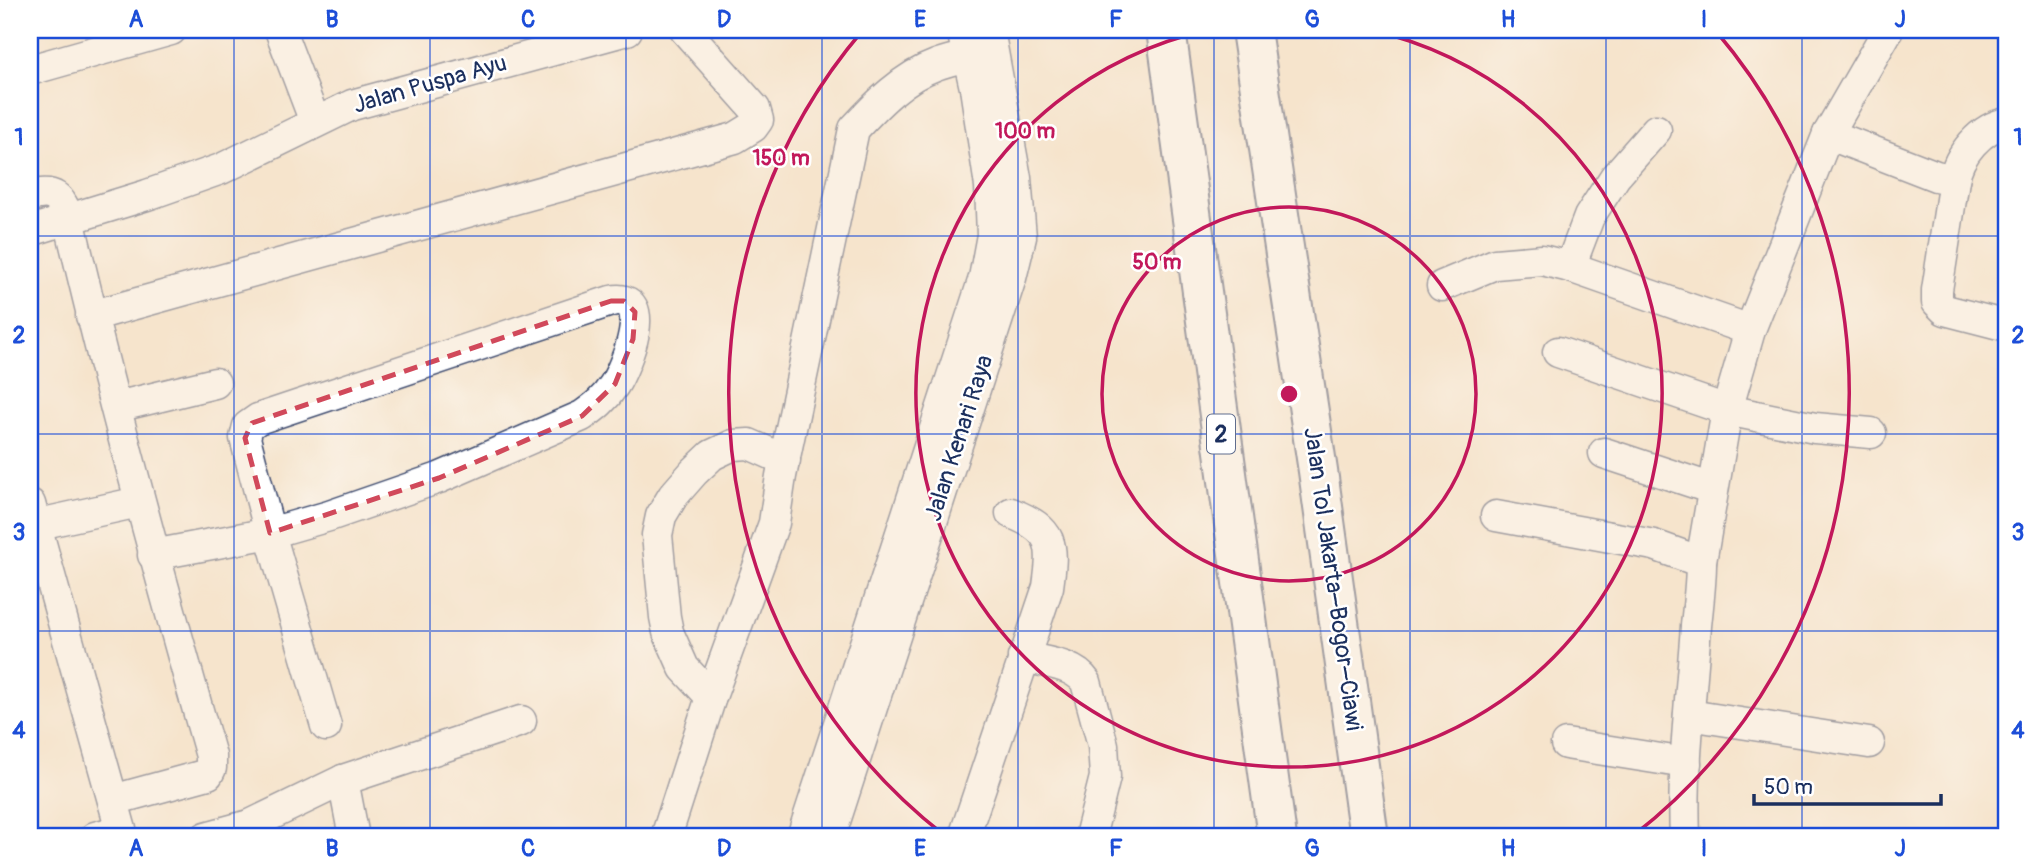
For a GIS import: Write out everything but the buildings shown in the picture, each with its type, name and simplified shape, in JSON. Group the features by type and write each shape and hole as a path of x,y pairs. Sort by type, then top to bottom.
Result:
{"highway":[{"name":"2","path":"1166,30 1277,837"},
{"name":"Jalan Tol Jakarta–Bogor–Ciawi","path":"1251,30 1318,471 1369,837"}],"street":[{"path":"30,51 107,30"},
{"path":"30,70 169,30"},
{"path":"280,30 315,122"},
{"name":"Jalan Puspa Ayu","path":"30,231 221,169 352,105 627,30"},
{"path":"92,316 735,138 754,127 758,120 755,109 685,30"},
{"name":"Jalan Kenari Raya","path":"831,837 983,323 984,278 992,235 987,87 989,30"},
{"path":"1685,837 1686,763 1701,562 1727,410 1750,330 1828,134 1888,30"},
{"path":"666,837 711,697 774,523 854,129 880,101 965,43"},
{"name":"Jalan Kenari Raya","path":"965,43 987,87"},
{"path":"2007,124 2000,124 1970,147 1956,168 1937,290 1937,302 1945,310 2007,326"},
{"path":"1570,267 1589,217 1615,177 1656,130"},
{"path":"1828,134 1936,176 1954,180"},
{"path":"30,197 42,193 56,196 63,204 69,219 139,502 211,757 208,774 113,800"},
{"path":"1442,286 1495,264 1542,260 1570,267 1750,330"},
{"path":"153,555 270,533 329,516 439,478 582,415 601,403 615,384 633,339 635,312 624,301 611,301 252,423 246,431 245,438 270,533 326,726"},
{"name":"Jalan Kenari Raya","path":"802,837 983,323"},
{"path":"1559,352 1727,410 1815,428 1871,433"},
{"path":"116,407 215,383"},
{"path":"711,697 684,668 668,632 657,535 660,516 694,472 712,455 733,445 750,444 785,460"},
{"path":"1604,453 1713,489"},
{"path":"113,835 113,800 32,518 139,502"},
{"path":"964,837 1048,587 1052,559 1049,543 1042,530 1030,521 1011,513"},
{"path":"1496,516 1654,545 1701,562"},
{"path":"1023,657 1064,667 1082,676 1086,682 1104,746 1105,777 1090,837"},
{"path":"1689,715 1869,743"},
{"path":"206,837 250,825 343,780 522,721"},
{"path":"1566,744 1686,763"},
{"path":"343,780 354,837"}],"highlighted area":[{"path":"611,301 624,301 635,312 633,339 615,384 582,416 439,478 270,533 245,438 252,423"}]}
